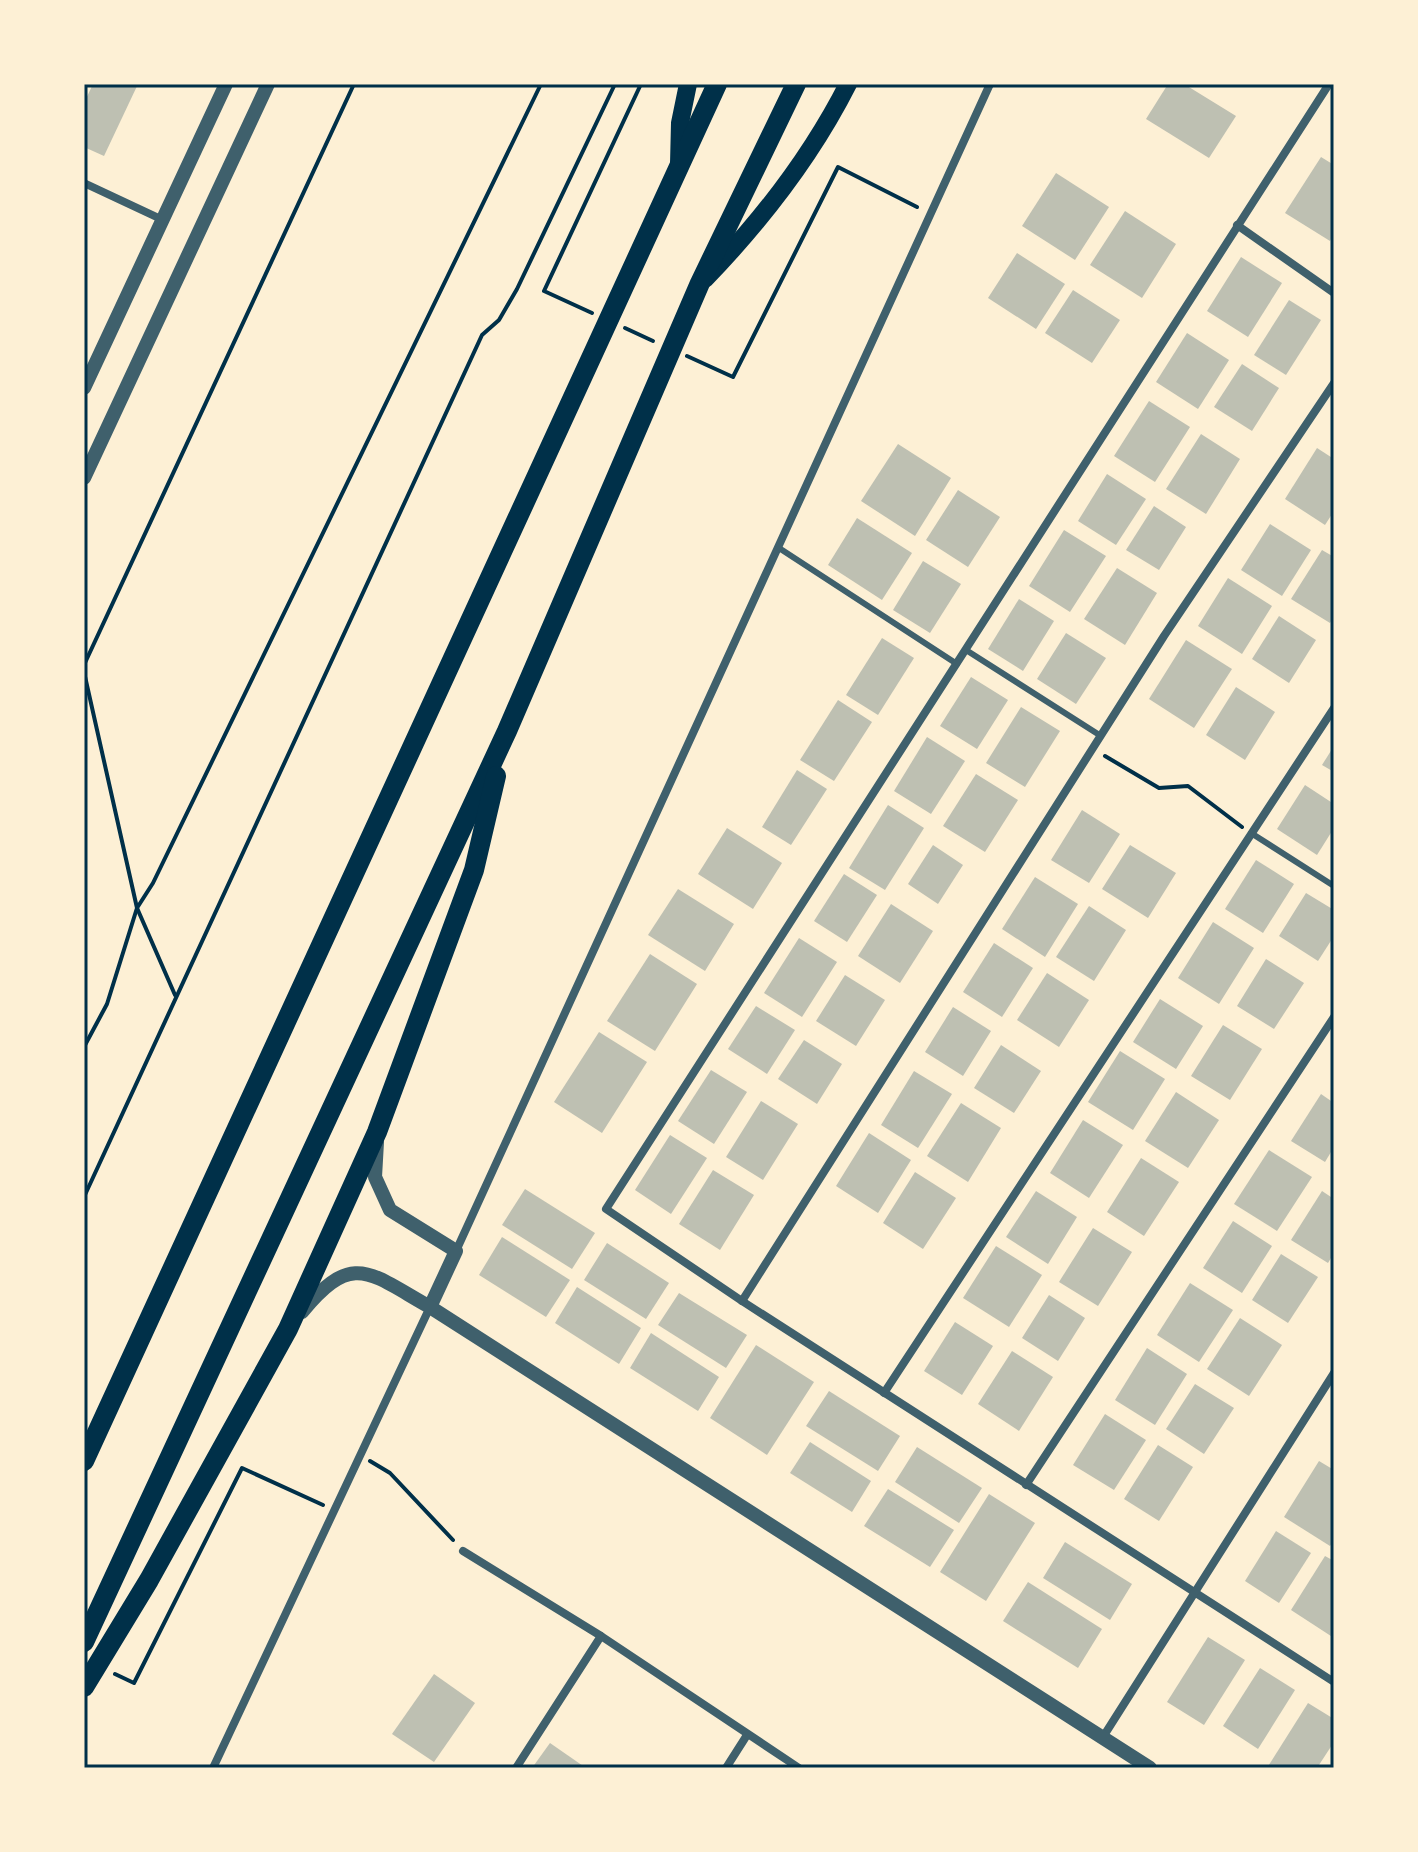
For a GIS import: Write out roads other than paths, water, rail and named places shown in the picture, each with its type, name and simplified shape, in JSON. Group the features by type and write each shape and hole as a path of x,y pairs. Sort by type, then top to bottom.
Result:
{"highway":[{"path":"84,1461 717,84"},
{"path":"84,1642 507,731 700,283 796,84"},
{"path":"84,1687 149,1580 288,1329 377,1132 474,870 507,731"}],"main road":[{"path":"679,165 680,123 688,84"},
{"path":"700,283 786,185 824,131 848,84"}],"street":[{"path":"84,388 226,84"},
{"path":"84,478 268,84"},
{"path":"213,1768 456,1251 990,84"},
{"path":"1329,84 606,1209 742,1301 1334,1682"},
{"path":"84,183 163,221"},
{"path":"1237,225 1334,293"},
{"path":"742,1301 1164,636 1334,383"},
{"path":"884,1393 1334,708"},
{"path":"1026,1485 1334,1017"},
{"path":"377,1132 375,1177 390,1210 456,1251"},
{"path":"288,1329 333,1279 357,1272 379,1278 430,1307 1150,1768"},
{"path":"1103,1737 1334,1373"},
{"path":"463,1551 601,1636 799,1768"},
{"path":"516,1768 601,1636"},
{"path":"726,1768 747,1735"}],"lane":[{"path":"779,548 957,664"},
{"path":"966,650 1101,736"},
{"path":"1251,833 1334,886"}]}
